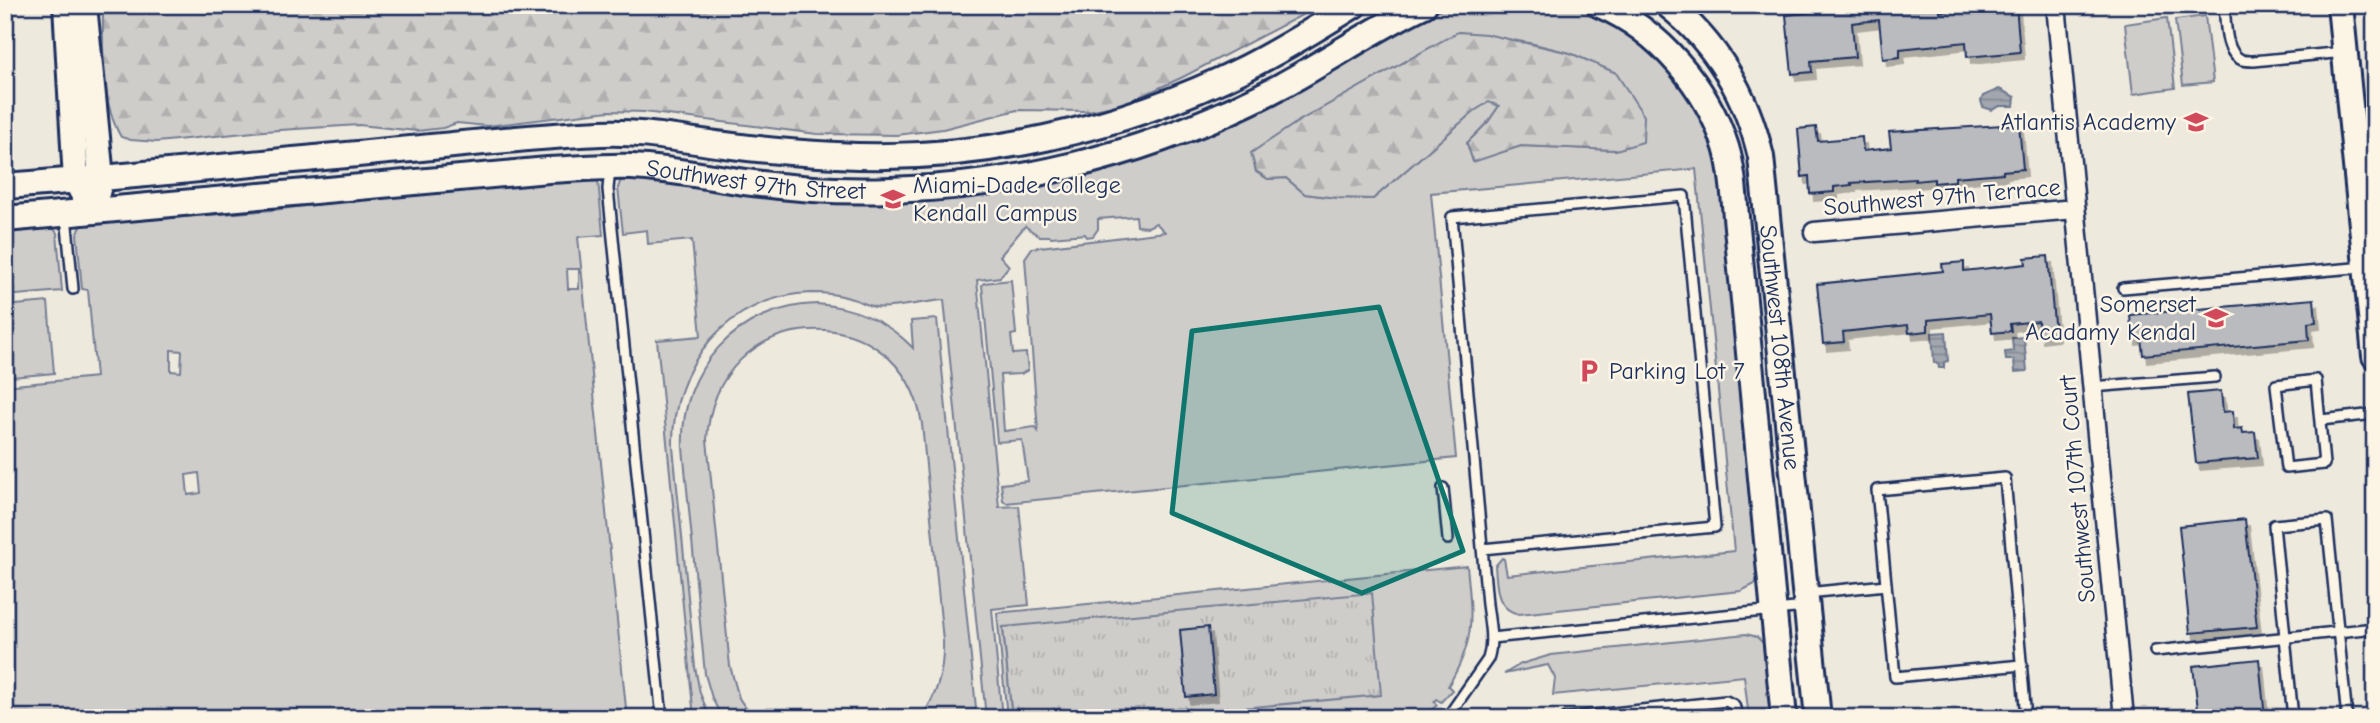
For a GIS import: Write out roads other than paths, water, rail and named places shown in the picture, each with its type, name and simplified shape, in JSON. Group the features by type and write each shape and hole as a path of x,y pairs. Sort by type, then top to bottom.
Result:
{"street":[{"path":"66,5 76,181 92,210"},
{"path":"83,5 101,178 92,210"},
{"name":"Southwest 97th Street","path":"5,186 571,134 637,132 724,145 853,156 927,155 960,151 1076,131 1138,111 1221,79 1267,57 1354,5"},
{"name":"Southwest 97th Street","path":"5,219 548,170 610,167 652,169 791,187 847,190 913,189 995,182 1061,169 1158,140 1220,116 1281,86 1424,5"},
{"name":"Southwest 108th Avenue","path":"1600,5 1646,34 1678,64 1704,99 1719,130 1729,160 1784,718"},
{"name":"Southwest 108th Avenue","path":"1668,5 1703,40 1734,81 1757,138 1766,192 1818,718"},
{"name":"Southwest 107th Court","path":"2056,5 2124,718"},
{"path":"2340,5 2375,356"},
{"path":"1158,140 1172,121 1218,99 1221,79"},
{"path":"610,167 614,154 623,148 647,146 689,151 724,145"},
{"name":"Southwest 97th Terrace","path":"1814,232 2075,209"}],"lane":[{"path":"2224,5 2229,43 2234,53 2242,60 2345,52"},
{"path":"610,167 608,189 662,718"},
{"path":"1447,718 1489,659 1492,649 1482,549 1452,217 1684,196 1715,527 1482,549"},
{"path":"65,213 72,289"},
{"path":"2123,288 2366,267"},
{"path":"2092,387 2215,377"},
{"path":"2316,380 2321,420 2325,464 2286,468 2276,384 2316,380"},
{"path":"2321,420 2375,414"},
{"path":"2022,665 1895,677 1877,490 2006,478 2022,665 2026,718"},
{"path":"1443,488 1448,539"},
{"path":"2293,718 2274,525 2327,520 2347,718"},
{"path":"1491,638 1774,610 1806,600 1886,585"},
{"path":"2155,651 2375,628"},
{"path":"1566,718 1726,701 1736,708 1738,718"}],"place":[{"name":"Atlantis Academy","path":"2196,122"},
{"name":"Miami-Dade College Kendall Campus","path":"893,199"},
{"name":"Somerset Acadamy Kendal","path":"2216,318"},
{"name":"Parking Lot 7","path":"1589,371"}]}
